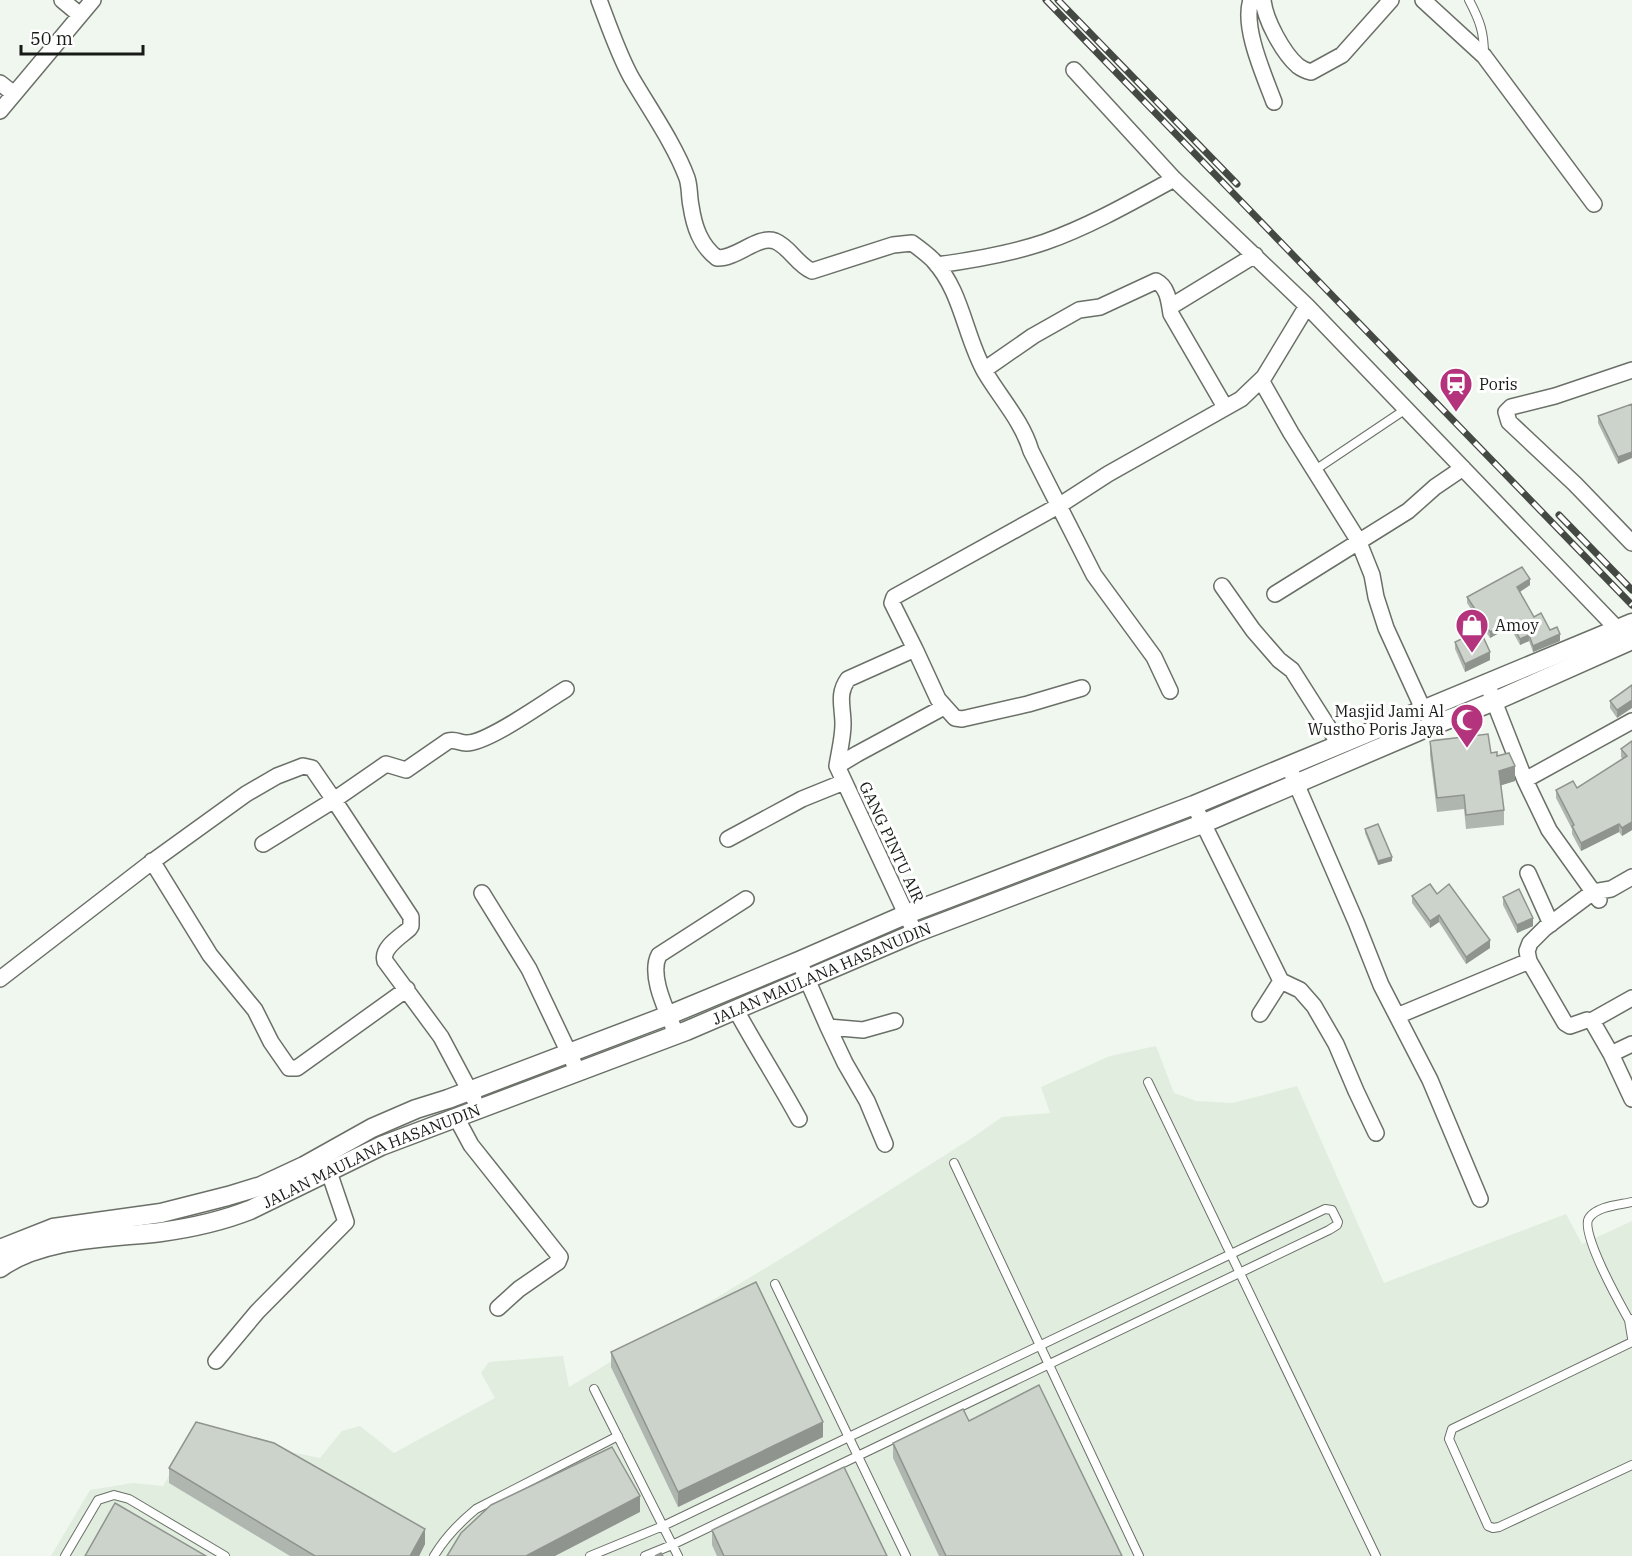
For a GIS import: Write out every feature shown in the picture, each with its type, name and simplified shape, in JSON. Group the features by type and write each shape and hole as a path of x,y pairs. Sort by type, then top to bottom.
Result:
{"street":[{"path":"62,0 80,15"},
{"path":"0,111 93,0"},
{"path":"599,0 629,74 687,180 694,222 708,252 717,258 724,259 759,242 774,241 783,246 805,268 812,270 893,244 912,243 937,265 956,297 970,340 984,370 1026,435 1031,451 1060,505 1063,517 1094,575 1154,657 1170,691"},
{"path":"1251,0 1248,10 1249,26 1274,102"},
{"path":"1263,0 1264,10 1283,47 1300,68 1311,72 1342,55 1391,0"},
{"path":"1423,0 1484,56 1594,204"},
{"path":"1074,70 1174,179 1307,306 1463,468 1627,633"},
{"path":"0,83 14,94"},
{"path":"937,265 1011,252 1045,242 1105,217 1174,179"},
{"path":"1170,307 1255,255"},
{"path":"984,370 1033,336 1079,310 1100,308 1156,280 1164,288 1172,314 1189,348 1226,407"},
{"path":"1082,688 1028,704 962,719 955,718 938,699 892,603 894,597 1060,505 1108,474 1240,399 1261,380 1307,306"},
{"path":"1632,370 1555,396 1511,407 1506,412 1509,422 1575,484 1632,543"},
{"path":"1261,380 1358,540 1372,575 1386,628 1423,709"},
{"path":"1275,594 1358,540 1408,511 1435,487 1463,468"},
{"path":"1222,586 1253,630 1279,660 1293,670 1339,744"},
{"name":"JALAN MAULANA HASANUDIN","path":"0,1268 31,1252 59,1244 164,1232 234,1216 306,1174 372,1128 669,1015 907,914 1194,805 1487,682 1627,633"},
{"name":"JALAN MAULANA HASANUDIN","path":"0,1249 53,1228 161,1213 228,1197 306,1174 329,1172 381,1146 676,1034 739,1015 915,933 1298,787 1419,731 1495,701 1627,633"},
{"path":"837,766 843,726 842,687 848,679 915,649"},
{"path":"1487,682 1525,780 1549,830 1596,896"},
{"path":"263,844 334,800 386,764 406,770 448,741 466,743 488,737 566,689"},
{"path":"837,766 944,707"},
{"path":"1525,780 1632,721"},
{"path":"1288,765 1381,985 1430,1080 1480,1198"},
{"path":"0,979 152,861 246,794 278,776 303,766 314,769 411,917 409,929 384,951 383,957 441,1037 480,1109"},
{"name":"GANG PINTU AIR","path":"837,766 915,933"},
{"path":"728,839 802,799 844,782"},
{"path":"1194,805 1281,981 1300,990 1314,1006 1336,1044 1377,1133"},
{"path":"152,861 210,955 255,1010 271,1042 289,1068 297,1068 407,989"},
{"path":"1528,873 1551,924"},
{"path":"1632,877 1551,924 1530,943 1527,951 1529,961 1565,1023 1570,1026 1587,1020 1591,1021 1632,998"},
{"path":"482,893 529,969 578,1072"},
{"path":"676,1034 656,976 654,963 658,955 746,899"},
{"path":"799,961 845,1063 867,1101 885,1144"},
{"path":"1397,1016 1529,961"},
{"path":"1260,1014 1281,981"},
{"path":"739,1015 799,1119"},
{"path":"825,1021 863,1030 895,1022"},
{"path":"1591,1021 1611,1054 1632,1099"},
{"path":"1611,1054 1632,1044"},
{"path":"456,1118 471,1145 560,1257 558,1262 519,1289 498,1308"},
{"path":"372,1128 381,1146"},
{"path":"216,1361 257,1312 346,1222 329,1172"},
{"path":"161,1213 164,1232"}],"lane":[{"path":"1469,0 1481,23 1484,56"},
{"path":"1314,470 1406,409"},
{"path":"1148,1082 1376,1556"},
{"path":"954,1163 1139,1556"},
{"path":"1632,1202 1599,1210 1590,1216 1587,1222 1588,1233 1597,1255 1630,1320 1632,1340 1452,1429 1449,1439 1488,1526 1493,1528 1632,1465"},
{"path":"590,1556 663,1526 1325,1209 1332,1210 1338,1222 1334,1227 1239,1273 645,1556"},
{"path":"776,1284 906,1556"},
{"path":"594,1389 678,1556"},
{"path":"434,1556 444,1539 476,1509 618,1436"},
{"path":"65,1556 98,1500 114,1495 129,1499 225,1556"}],"shaded area":[{"path":"1156,1046 1174,1093 1196,1101 1233,1103 1297,1086 1384,1283 1566,1214 1582,1244 1632,1221 1632,1556 51,1556 90,1490 133,1483 163,1486 194,1432 320,1458 342,1431 360,1426 394,1453 495,1398 481,1373 489,1362 563,1356 569,1387 792,1252 1002,1117 1050,1113 1041,1087 1110,1056"}],"building":[{"path":"1632,404 1632,452 1618,457 1598,416"},
{"path":"1522,567 1530,579 1517,587 1534,617 1541,613 1550,630 1557,627 1560,634 1533,646 1529,635 1520,639 1510,621 1490,632 1467,597"},
{"name":"Amoy","path":"1480,630 1490,652 1465,664 1455,642"},
{"path":"1632,685 1632,700 1617,710 1610,701"},
{"path":"1488,734 1491,753 1497,752 1497,756 1509,753 1515,766 1499,771 1504,810 1466,815 1464,795 1437,798 1430,741"},
{"path":"1632,741 1632,822 1622,828 1619,824 1581,843 1556,790 1573,781 1577,788 1627,756 1621,749"},
{"path":"1378,824 1392,857 1378,861 1365,829"},
{"path":"1430,884 1437,894 1449,884 1490,940 1466,957 1439,915 1430,921 1412,896"},
{"path":"1519,889 1533,918 1517,925 1503,897"},
{"path":"756,1282 823,1422 678,1492 611,1352"},
{"path":"1039,1385 1122,1556 946,1556 893,1443 963,1409 969,1421"},
{"path":"196,1422 274,1443 425,1529 410,1556 315,1556 169,1468"},
{"path":"612,1447 640,1496 526,1556 447,1556 461,1533 491,1505"},
{"path":"844,1467 887,1556 724,1556 712,1530"},
{"path":"115,1503 206,1556 85,1556"}],"railway":[{"path":"1046,0 1632,605"},
{"path":"1058,0 1237,184"},
{"path":"1559,515 1632,590"}],"place":[{"name":"Poris","path":"1456,413"},
{"name":"Amoy","path":"1472,654"},
{"name":"Masjid Jami Al Wustho Poris Jaya","path":"1467,749"}]}
